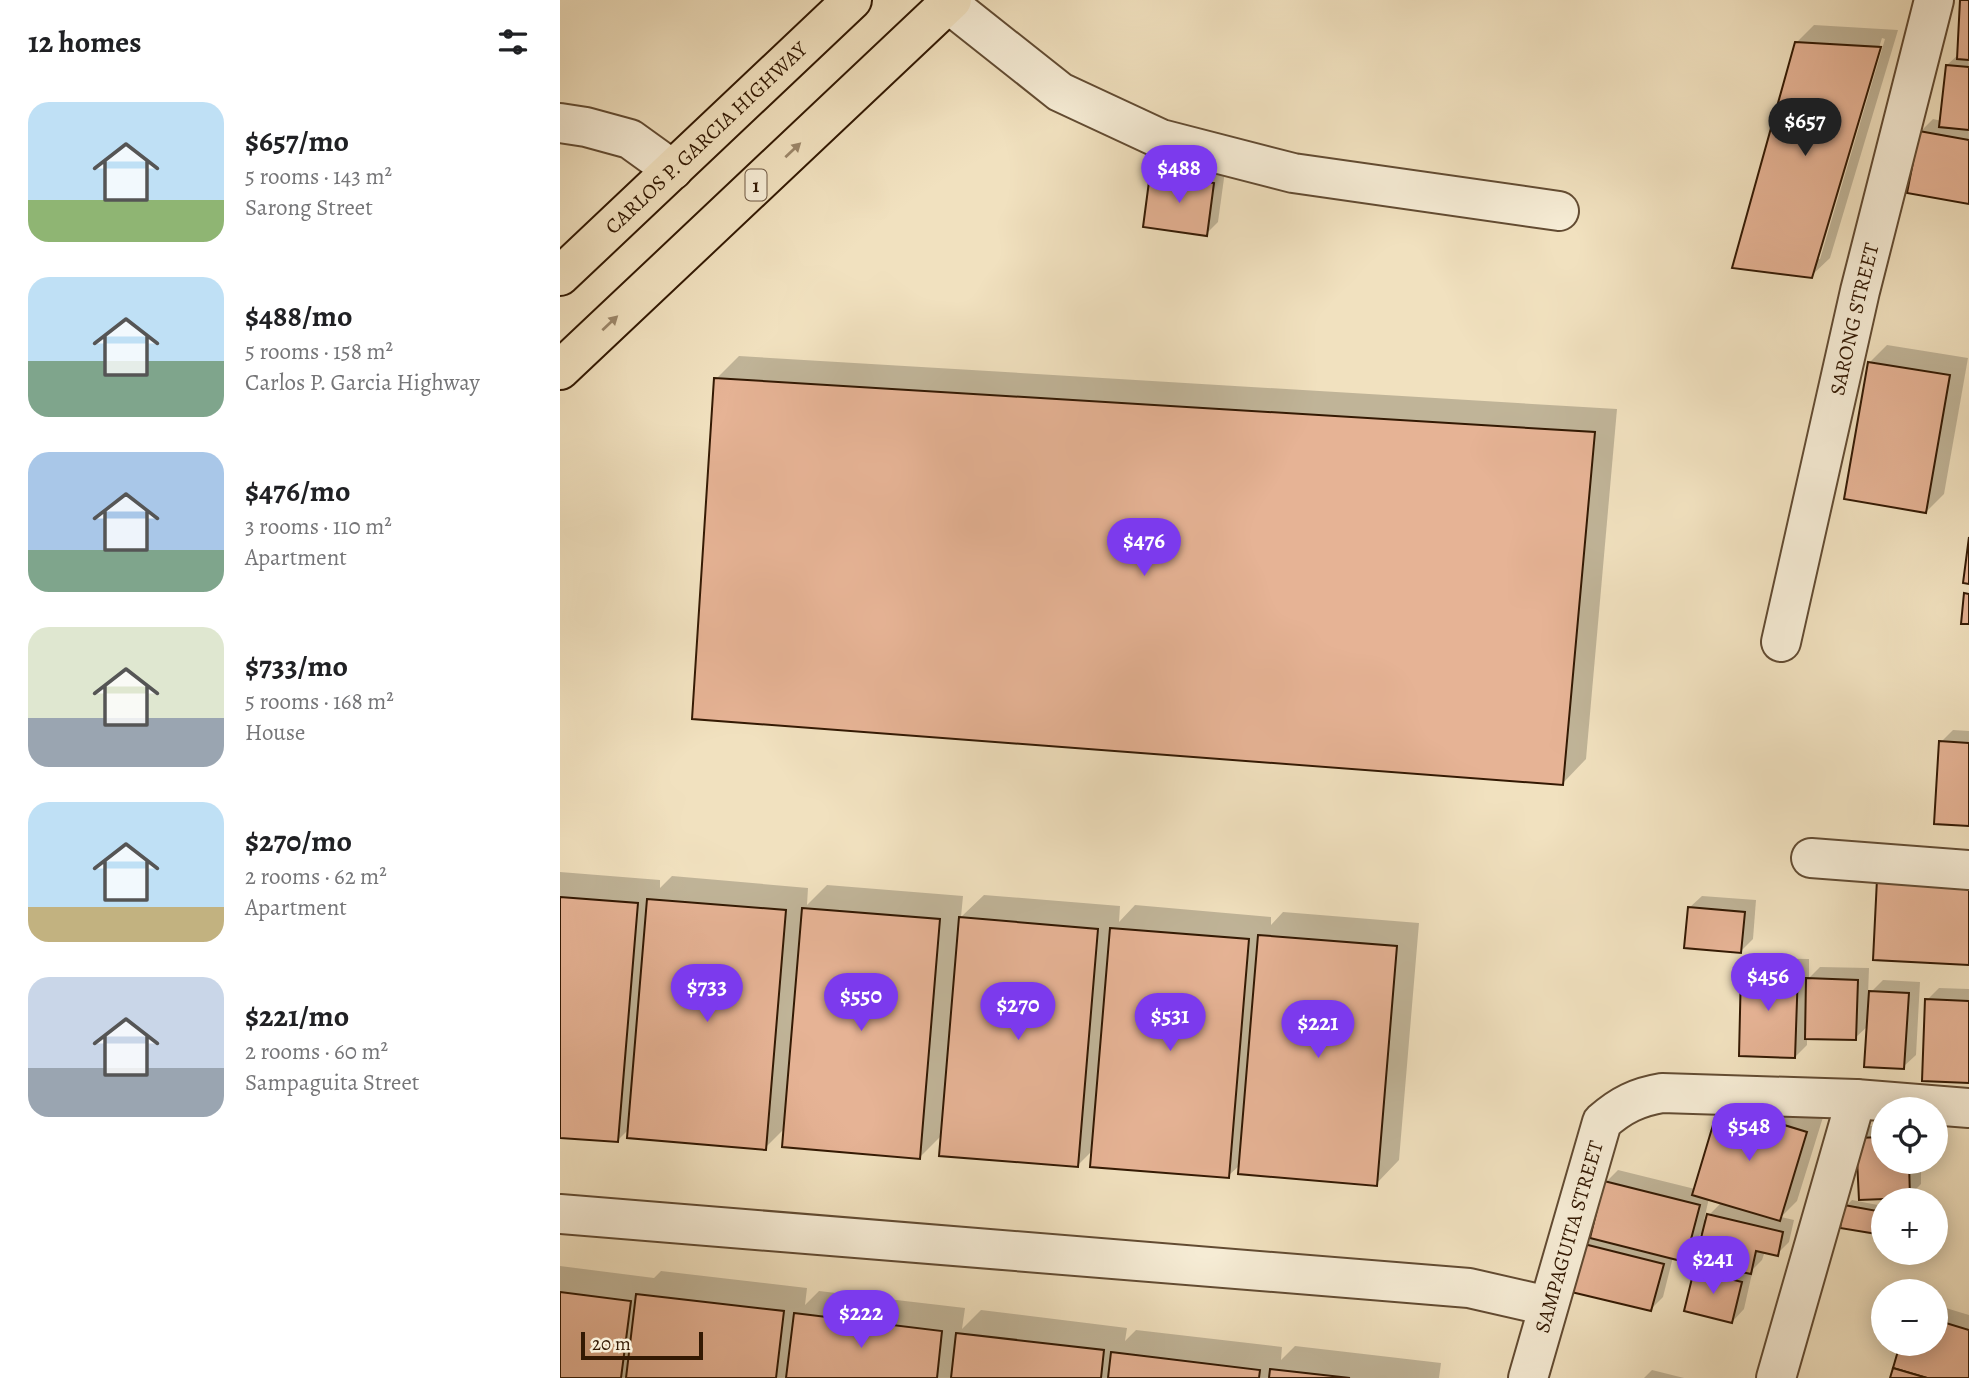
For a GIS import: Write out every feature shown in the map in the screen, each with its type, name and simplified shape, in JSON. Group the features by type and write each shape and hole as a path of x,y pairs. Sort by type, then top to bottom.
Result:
{"highway":[{"name":"CARLOS P. GARCIA HIGHWAY","path":"560,276 852,0"},
{"name":"1","path":"560,370 948,1"}],"street":[{"name":"SARONG STREET","path":"1781,642 1860,291 1934,0"},
{"path":"948,1 1060,92 1161,139 1293,173 1559,211"},
{"path":"560,123 630,139 673,170"},
{"path":"1811,858 1969,870"},
{"name":"SAMPAGUITA STREET","path":"1528,1378 1602,1122 1615,1110 1633,1099 1662,1093 1856,1099 1969,1108"},
{"path":"1776,1378 1856,1099"},
{"path":"560,1214 1469,1288 1548,1306"}],"building":[{"path":"1960,0 1969,0 1969,60 1957,59"},
{"path":"1795,42 1881,47 1812,278 1732,268"},
{"path":"1946,65 1969,67 1969,130 1939,127"},
{"path":"1919,131 1969,140 1969,204 1907,193"},
{"path":"1150,174 1214,183 1207,236 1143,227"},
{"path":"1868,362 1950,375 1926,513 1844,499"},
{"path":"714,378 1595,432 1563,785 692,719"},
{"path":"1969,537 1969,584 1963,583"},
{"path":"1964,593 1969,594 1969,624 1961,624"},
{"path":"1939,741 1969,743 1969,826 1934,824"},
{"path":"1877,879 1969,883 1969,965 1873,960"},
{"path":"560,897 638,903 618,1142 560,1138"},
{"path":"647,899 786,910 766,1150 627,1138"},
{"path":"1688,907 1745,912 1741,953 1684,948"},
{"path":"802,908 940,919 920,1159 782,1147"},
{"path":"959,917 1098,929 1078,1167 939,1156"},
{"path":"1110,928 1249,939 1229,1178 1090,1167"},
{"path":"1258,935 1397,946 1377,1186 1238,1174"},
{"path":"1741,969 1798,971 1795,1058 1739,1056"},
{"path":"1806,978 1858,980 1856,1040 1805,1039"},
{"path":"1869,991 1909,993 1904,1069 1864,1067"},
{"path":"1925,999 1969,1001 1969,1083 1922,1081"},
{"path":"1719,1105 1807,1132 1780,1221 1692,1195"},
{"path":"1871,1137 1871,1174 1909,1174 1910,1188 1871,1188 1871,1200 1859,1200 1856,1138"},
{"path":"1604,1181 1700,1205 1685,1262 1590,1238"},
{"path":"1844,1205 1871,1210 1871,1233 1840,1228"},
{"path":"1707,1214 1783,1232 1778,1256 1756,1251 1751,1274 1695,1262"},
{"path":"1580,1243 1664,1264 1651,1311 1567,1291"},
{"path":"1694,1270 1742,1282 1732,1323 1684,1311"},
{"path":"560,1292 631,1301 621,1378 560,1378"},
{"path":"636,1294 784,1311 776,1378 626,1378"},
{"path":"794,1313 942,1331 937,1378 786,1378"},
{"path":"1948,1324 1969,1330 1969,1378 1927,1378 1893,1368 1896,1356 1948,1356"},
{"path":"956,1333 1104,1350 1101,1378 951,1378"},
{"path":"1111,1352 1260,1370 1259,1378 1108,1378"},
{"path":"1893,1368 1927,1378 1890,1378"},
{"path":"1270,1369 1350,1378 1269,1378"}]}
